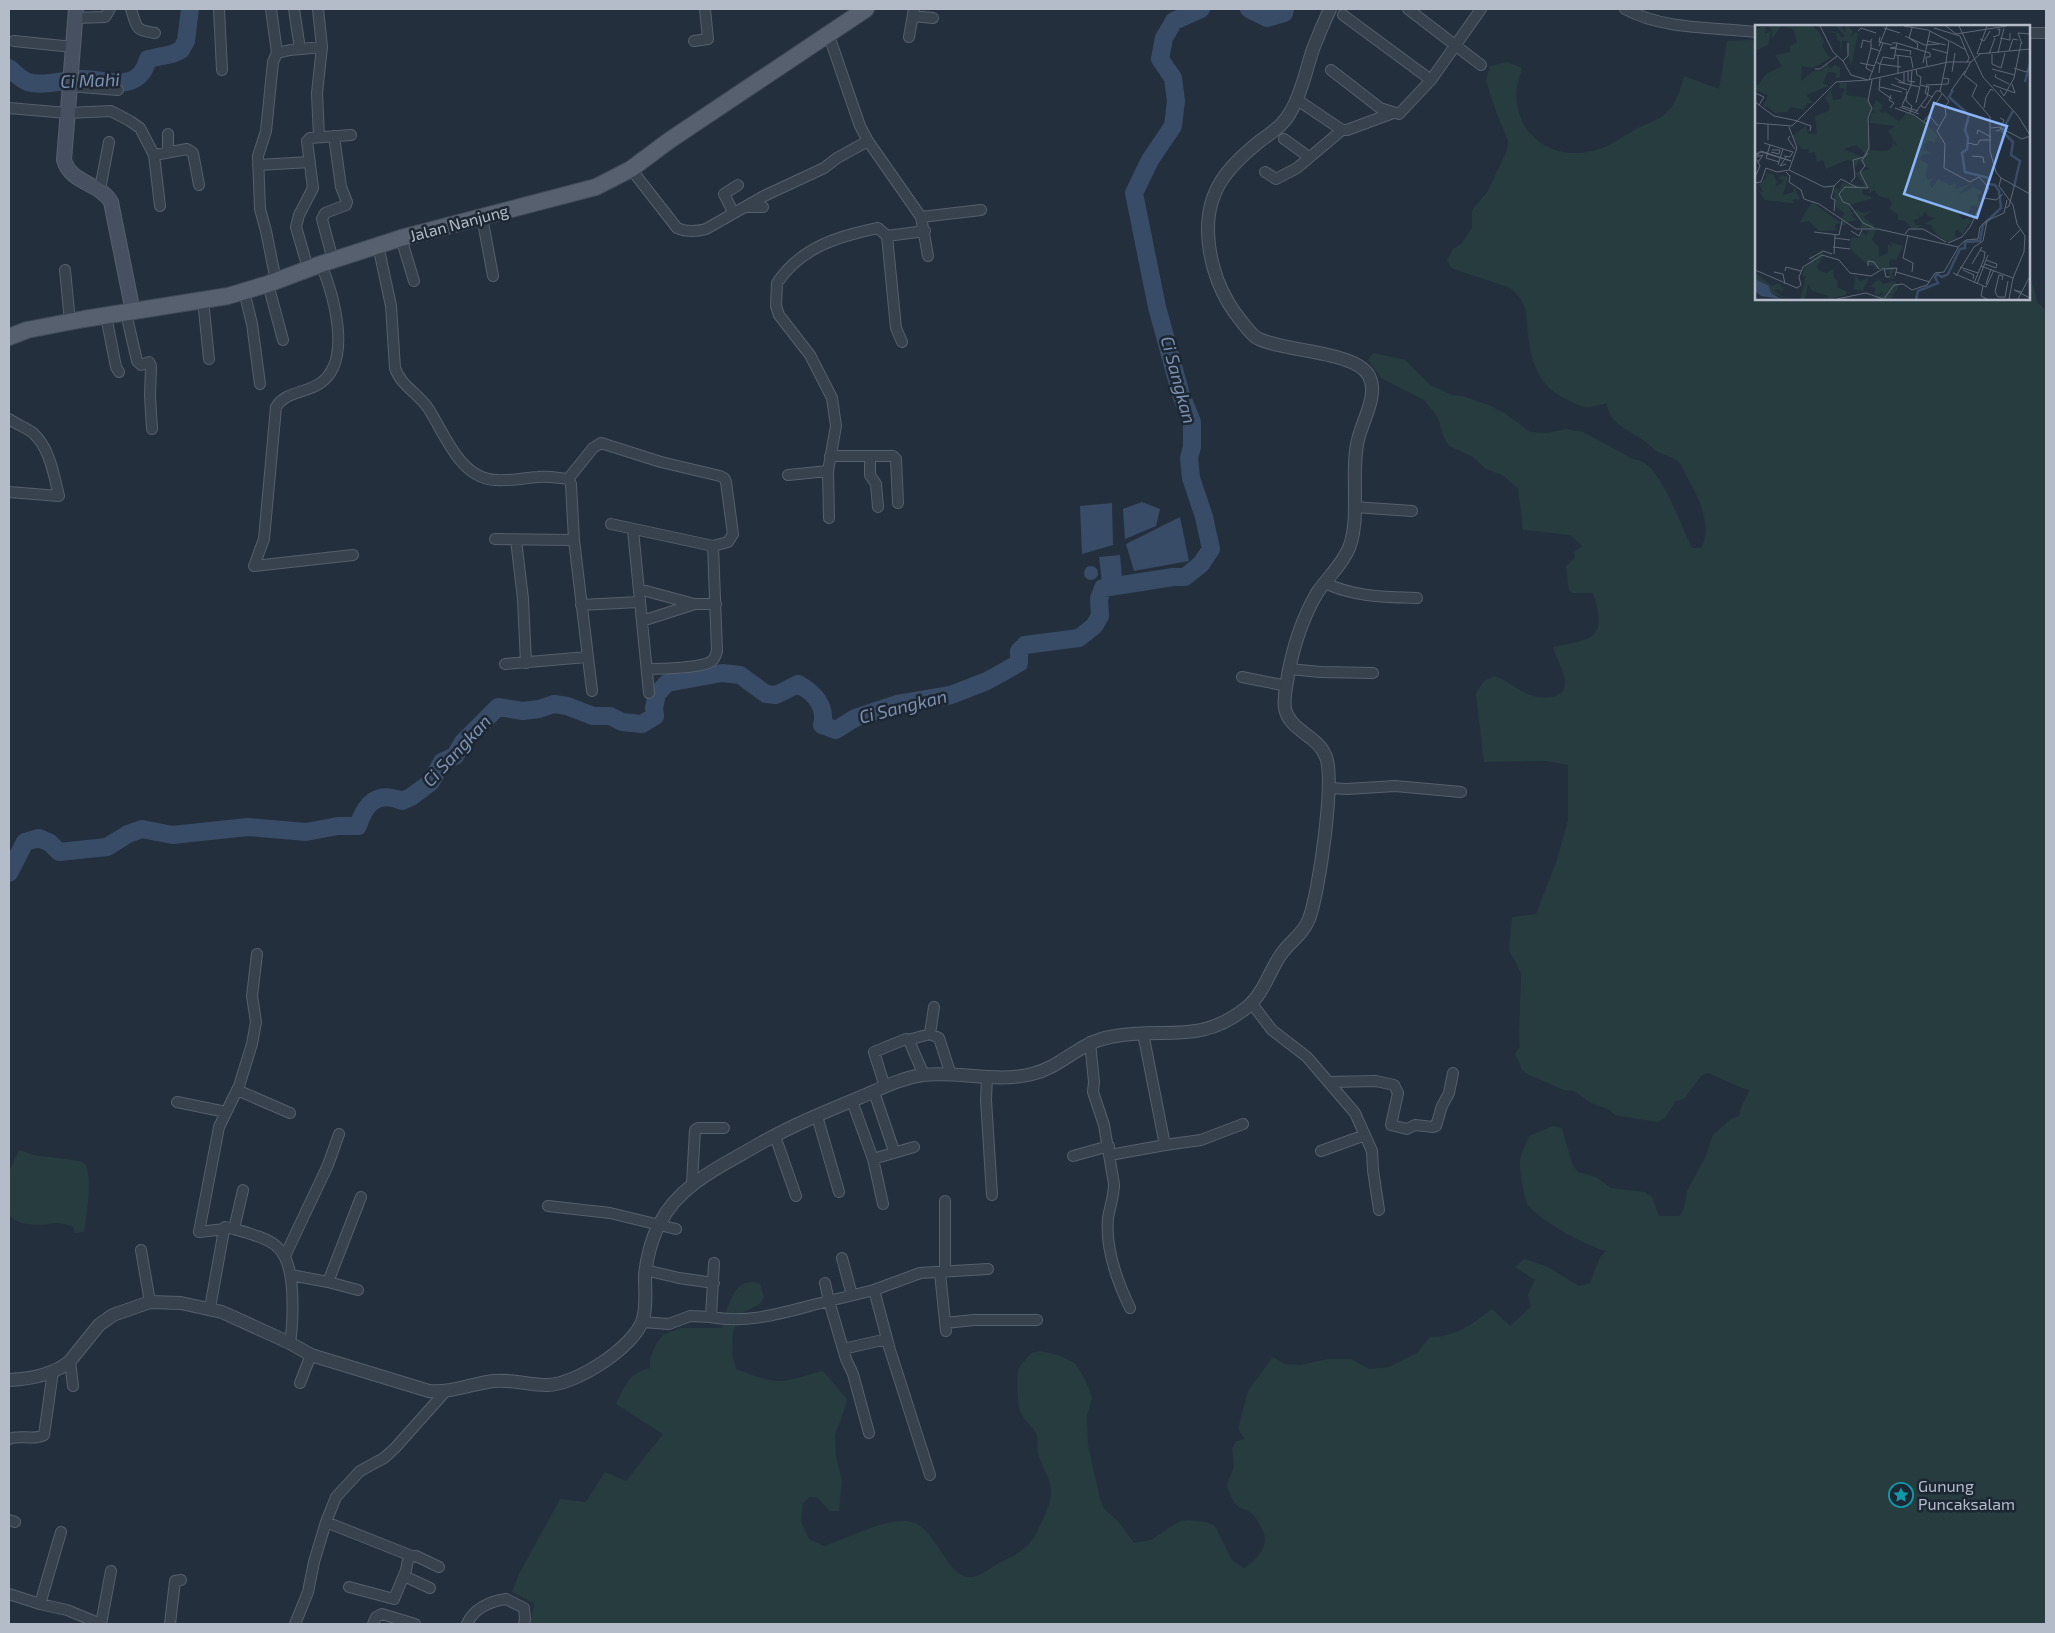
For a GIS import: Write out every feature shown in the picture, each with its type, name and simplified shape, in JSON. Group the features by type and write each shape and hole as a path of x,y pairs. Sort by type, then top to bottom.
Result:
{"main road":[{"name":"Jalan Nanjung","path":"9,337 27,330 244,291 401,238 596,187 631,169 670,140 866,9"},
{"path":"75,13 64,156 66,165 76,178 100,189 108,197 114,210 130,312"}],"street":[{"path":"75,13 105,17 110,9"},
{"path":"131,9 138,29 155,33"},
{"path":"219,9 222,70"},
{"path":"271,9 277,53 273,62 266,131 258,156 258,165 260,209 266,231 272,283 283,340"},
{"path":"294,9 300,49"},
{"path":"318,9 322,47 317,93 319,137"},
{"path":"694,41 708,38 705,9"},
{"path":"9,1380 29,1378 53,1371 70,1361 105,1320 150,1302 181,1303 210,1308 290,1343 311,1355 417,1387 445,1392 499,1380 548,1385 564,1382 586,1372 626,1346 638,1331 642,1322 646,1270 659,1224 692,1183 774,1136 880,1089 924,1075 1021,1076 1041,1072 1053,1067 1090,1042 1143,1032 1190,1034 1200,1032 1227,1021 1252,1004 1285,950 1299,937 1308,924 1325,832 1329,768 1324,752 1312,738 1292,724 1284,705 1289,669 1307,612 1325,582 1350,547 1357,444 1368,412 1371,394 1370,378 1360,366 1347,360 1291,348 1257,338 1250,332 1231,309 1224,296 1213,265 1208,226 1214,196 1223,175 1241,156 1285,122 1291,112 1299,96 1312,50 1330,9"},
{"path":"1408,9 1481,65"},
{"path":"1331,70 1380,108 1399,114 1431,80 1481,9"},
{"path":"1625,9 1646,19 1680,25 1755,32"},
{"path":"909,37 913,12 933,18"},
{"path":"1343,15 1431,80"},
{"path":"828,33 855,114 868,141 921,217 928,256"},
{"path":"2030,33 2046,34"},
{"path":"14,41 72,47"},
{"path":"277,53 322,47"},
{"path":"70,82 118,90"},
{"path":"1302,103 1342,130"},
{"path":"9,108 67,113 114,112 140,128 154,155 160,206"},
{"path":"1265,172 1272,178 1281,178 1342,130 1347,130 1393,113"},
{"path":"168,134 168,152"},
{"path":"351,135 310,138 308,141 313,188 299,215 296,227 321,264 336,308 338,337 336,360 330,373 319,384 285,398 276,407 264,540 254,566 353,555"},
{"path":"321,264 322,219 325,213 346,205 347,202 341,187 334,136"},
{"path":"1284,139 1309,157"},
{"path":"631,169 676,228 684,231 706,229 733,212 824,168 837,158 868,141"},
{"path":"100,189 110,142"},
{"path":"154,155 191,150 199,184"},
{"path":"258,165 310,162"},
{"path":"733,212 724,192 738,185"},
{"path":"744,207 763,207"},
{"path":"921,217 981,210"},
{"path":"482,217 493,276"},
{"path":"829,518 828,471 836,426 832,398 810,355 779,315 776,306 777,282 806,253 824,242 878,228 887,236 896,328 902,342"},
{"path":"887,236 925,231"},
{"path":"401,238 414,281"},
{"path":"378,245 391,306 397,374 402,383 424,401 462,462 476,474 494,480 540,476 568,479"},
{"path":"65,270 70,322"},
{"path":"244,291 252,324 260,384"},
{"path":"202,300 209,359"},
{"path":"130,312 137,361 142,365 149,362 151,366 152,429"},
{"path":"106,316 116,367 119,372"},
{"path":"9,420 32,432 41,443 47,454 59,496 12,495"},
{"path":"568,479 593,448 602,443 661,462 722,477 726,482 733,534 728,542 714,546 611,524"},
{"path":"830,456 893,456 896,458 898,503"},
{"path":"870,456 870,475 876,484 878,507"},
{"path":"788,475 828,471"},
{"path":"568,479 572,490 574,540 592,691"},
{"path":"1354,507 1412,511"},
{"path":"633,530 649,693"},
{"path":"495,539 574,540"},
{"path":"516,540 523,599 526,663"},
{"path":"648,669 682,668 712,661 717,651 714,546"},
{"path":"1325,582 1339,590 1368,595 1417,598"},
{"path":"639,589 695,604 716,604"},
{"path":"581,604 639,602"},
{"path":"642,621 695,604"},
{"path":"505,664 587,657"},
{"path":"1289,669 1373,673"},
{"path":"1242,677 1287,686"},
{"path":"1329,788 1347,789 1395,786 1461,792"},
{"path":"257,954 252,996 256,1016 254,1037 237,1090 226,1112 217,1137 199,1232 227,1232 267,1240 286,1256 291,1275 293,1310 290,1343"},
{"path":"1252,1004 1272,1030 1307,1057 1355,1113 1372,1151 1372,1170 1379,1210"},
{"path":"930,1034 934,1007"},
{"path":"1143,1032 1165,1145"},
{"path":"893,1148 880,1089 874,1056 875,1051 906,1039 930,1034 939,1038 951,1075"},
{"path":"908,1040 924,1075"},
{"path":"1090,1042 1094,1082 1093,1092 1104,1125 1114,1184 1114,1194 1108,1218 1111,1252 1119,1282 1130,1308"},
{"path":"1329,1082 1376,1081 1394,1086 1398,1093 1391,1125 1407,1129 1419,1124 1436,1126 1442,1106 1449,1093 1453,1073"},
{"path":"987,1076 986,1100 992,1194"},
{"path":"237,1090 290,1113"},
{"path":"852,1101 873,1159 883,1204"},
{"path":"178,1102 226,1112"},
{"path":"817,1116 839,1192"},
{"path":"1073,1156 1200,1140 1243,1124"},
{"path":"692,1183 695,1130 698,1128 724,1128"},
{"path":"286,1256 328,1165 339,1134"},
{"path":"1321,1151 1365,1135"},
{"path":"774,1136 796,1196"},
{"path":"873,1159 914,1147"},
{"path":"210,1308 227,1232 243,1190"},
{"path":"328,1282 360,1197"},
{"path":"945,1200 943,1273 946,1327 974,1320 1036,1320"},
{"path":"548,1206 601,1212 676,1229"},
{"path":"141,1250 150,1302"},
{"path":"842,1258 852,1295"},
{"path":"711,1316 714,1264"},
{"path":"642,1322 669,1324 690,1316 711,1316 726,1320 745,1320 874,1290 920,1273 988,1269"},
{"path":"646,1270 678,1278 714,1283"},
{"path":"291,1275 358,1290"},
{"path":"824,1283 843,1349 854,1374 869,1433"},
{"path":"874,1290 887,1339 930,1475"},
{"path":"843,1349 887,1339"},
{"path":"300,1383 311,1355"},
{"path":"70,1361 72,1386"},
{"path":"9,1439 13,1437 39,1438 44,1435 53,1371"},
{"path":"295,1624 308,1592 314,1562 336,1497 360,1471 384,1458 395,1448 445,1392"},
{"path":"326,1522 407,1553 410,1556 416,1556 439,1567"},
{"path":"40,1604 61,1532"},
{"path":"349,1587 393,1600 397,1596 410,1556"},
{"path":"9,1594 67,1610 101,1624 111,1571"},
{"path":"404,1576 430,1588"},
{"path":"170,1624 175,1581 181,1580"},
{"path":"467,1624 471,1616 478,1609 506,1599 524,1608 524,1624"},
{"path":"373,1624 376,1617 382,1614 415,1624"}],"green space":[{"path":"1727,41 1755,41 1755,300 2030,300 2030,276 2038,303 2046,310 2046,1624 530,1624 534,1603 512,1592 519,1574 560,1499 586,1502 605,1472 626,1481 663,1434 616,1404 625,1385 637,1373 650,1368 650,1358 657,1342 663,1335 680,1328 722,1328 729,1303 737,1288 743,1284 751,1282 760,1284 764,1297 760,1304 740,1314 733,1332 732,1354 736,1369 776,1381 793,1379 823,1371 847,1399 835,1435 836,1455 842,1481 839,1511 830,1511 818,1498 810,1497 803,1503 801,1522 809,1539 824,1546 876,1526 907,1521 917,1524 926,1531 955,1570 963,1576 972,1577 983,1573 1026,1547 1038,1530 1051,1494 1049,1480 1038,1453 1036,1434 1022,1416 1018,1397 1017,1377 1019,1368 1031,1353 1040,1351 1058,1355 1075,1363 1085,1379 1092,1398 1087,1416 1088,1445 1100,1499 1104,1509 1118,1521 1134,1543 1151,1540 1178,1522 1188,1520 1206,1522 1215,1526 1232,1560 1244,1568 1260,1553 1265,1538 1261,1526 1253,1515 1235,1503 1227,1485 1234,1466 1232,1449 1236,1441 1245,1439 1238,1429 1248,1391 1273,1357 1285,1364 1300,1365 1328,1359 1351,1359 1369,1369 1389,1367 1417,1353 1430,1337 1448,1335 1463,1329 1492,1309 1510,1326 1531,1307 1528,1295 1535,1280 1515,1267 1524,1259 1546,1266 1579,1286 1590,1283 1600,1257 1606,1251 1587,1244 1551,1224 1527,1203 1523,1189 1520,1161 1529,1136 1553,1126 1562,1128 1572,1164 1578,1172 1596,1177 1611,1188 1645,1192 1652,1197 1659,1216 1679,1216 1684,1209 1687,1191 1706,1156 1712,1136 1731,1119 1739,1116 1742,1105 1750,1090 1708,1073 1701,1076 1684,1099 1676,1101 1665,1118 1657,1122 1615,1115 1608,1109 1591,1103 1574,1091 1564,1090 1529,1075 1522,1070 1515,1054 1520,1047 1521,973 1509,950 1512,917 1536,914 1557,860 1568,820 1568,765 1546,761 1484,762 1476,694 1483,682 1495,676 1533,696 1555,696 1563,691 1565,680 1563,671 1553,647 1578,642 1594,635 1599,620 1593,593 1572,593 1569,590 1566,567 1575,557 1574,552 1582,546 1570,535 1523,530 1518,488 1502,475 1486,469 1473,457 1449,446 1444,438 1437,416 1424,400 1381,378 1368,360 1373,353 1405,360 1430,385 1452,395 1462,396 1489,405 1506,414 1530,432 1547,433 1565,429 1583,432 1633,459 1639,460 1654,472 1660,481 1692,548 1701,548 1706,531 1703,513 1679,462 1672,457 1658,452 1615,421 1608,410 1607,403 1585,407 1571,402 1554,392 1546,384 1535,367 1523,302 1510,288 1451,268 1447,260 1453,249 1461,244 1472,228 1472,210 1488,191 1507,150 1508,141 1486,81 1490,66 1507,62 1522,68 1516,91 1518,110 1523,123 1531,134 1541,143 1553,149 1581,153 1607,146 1663,116 1675,101 1684,76 1719,89"},
{"path":"19,1150 34,1155 75,1160 84,1163 87,1168 89,1186 84,1232 75,1233 73,1227 60,1223 24,1224 18,1222 9,1214 9,1171"}],"water":[{"path":"1142,502 1160,509 1156,526 1125,539 1123,509"},
{"path":"1112,503 1113,545 1082,554 1080,506"},
{"path":"1180,517 1189,561 1134,571 1126,544"},
{"path":"1120,555 1122,579 1102,582 1099,557"},
{"path":"1088,566 1094,566 1098,573 1094,580 1088,580 1084,576 1084,570"}],"waterway":[{"name":"Ci Mahi","path":"9,68 23,80 34,83 46,84 78,79 128,82 136,78 143,71 148,59 181,50 186,41 190,9"},
{"name":"Ci Sangkan","path":"9,873 25,842 39,838 50,843 59,852 107,847 128,834 142,829 172,835 248,827 306,832 338,826 358,826 364,811 373,801 386,797 402,801 411,797 431,782 442,762 455,756 463,742 498,707 523,711 539,709 554,704 567,706 593,716 610,716 622,722 642,724 655,716 654,708 657,694 667,683 722,673 740,675 766,694 776,695 798,684 818,700 823,718 822,725 836,730 855,718 897,704 951,695 987,681 1019,663 1019,651 1025,645 1079,638 1094,626 1100,616 1099,599 1103,588 1173,577 1185,577 1201,564 1211,549 1204,517 1191,478 1189,458 1192,447 1192,422 1181,395 1157,307 1134,193 1150,160 1173,126 1176,101 1173,78 1160,59 1164,38 1174,21 1201,9"},
{"name":"Ci Sangkan","path":"1249,9 1267,18 1284,13 1285,9"}],"place":[{"name":"Gunung Puncaksalam","path":"1901,1495"}]}
